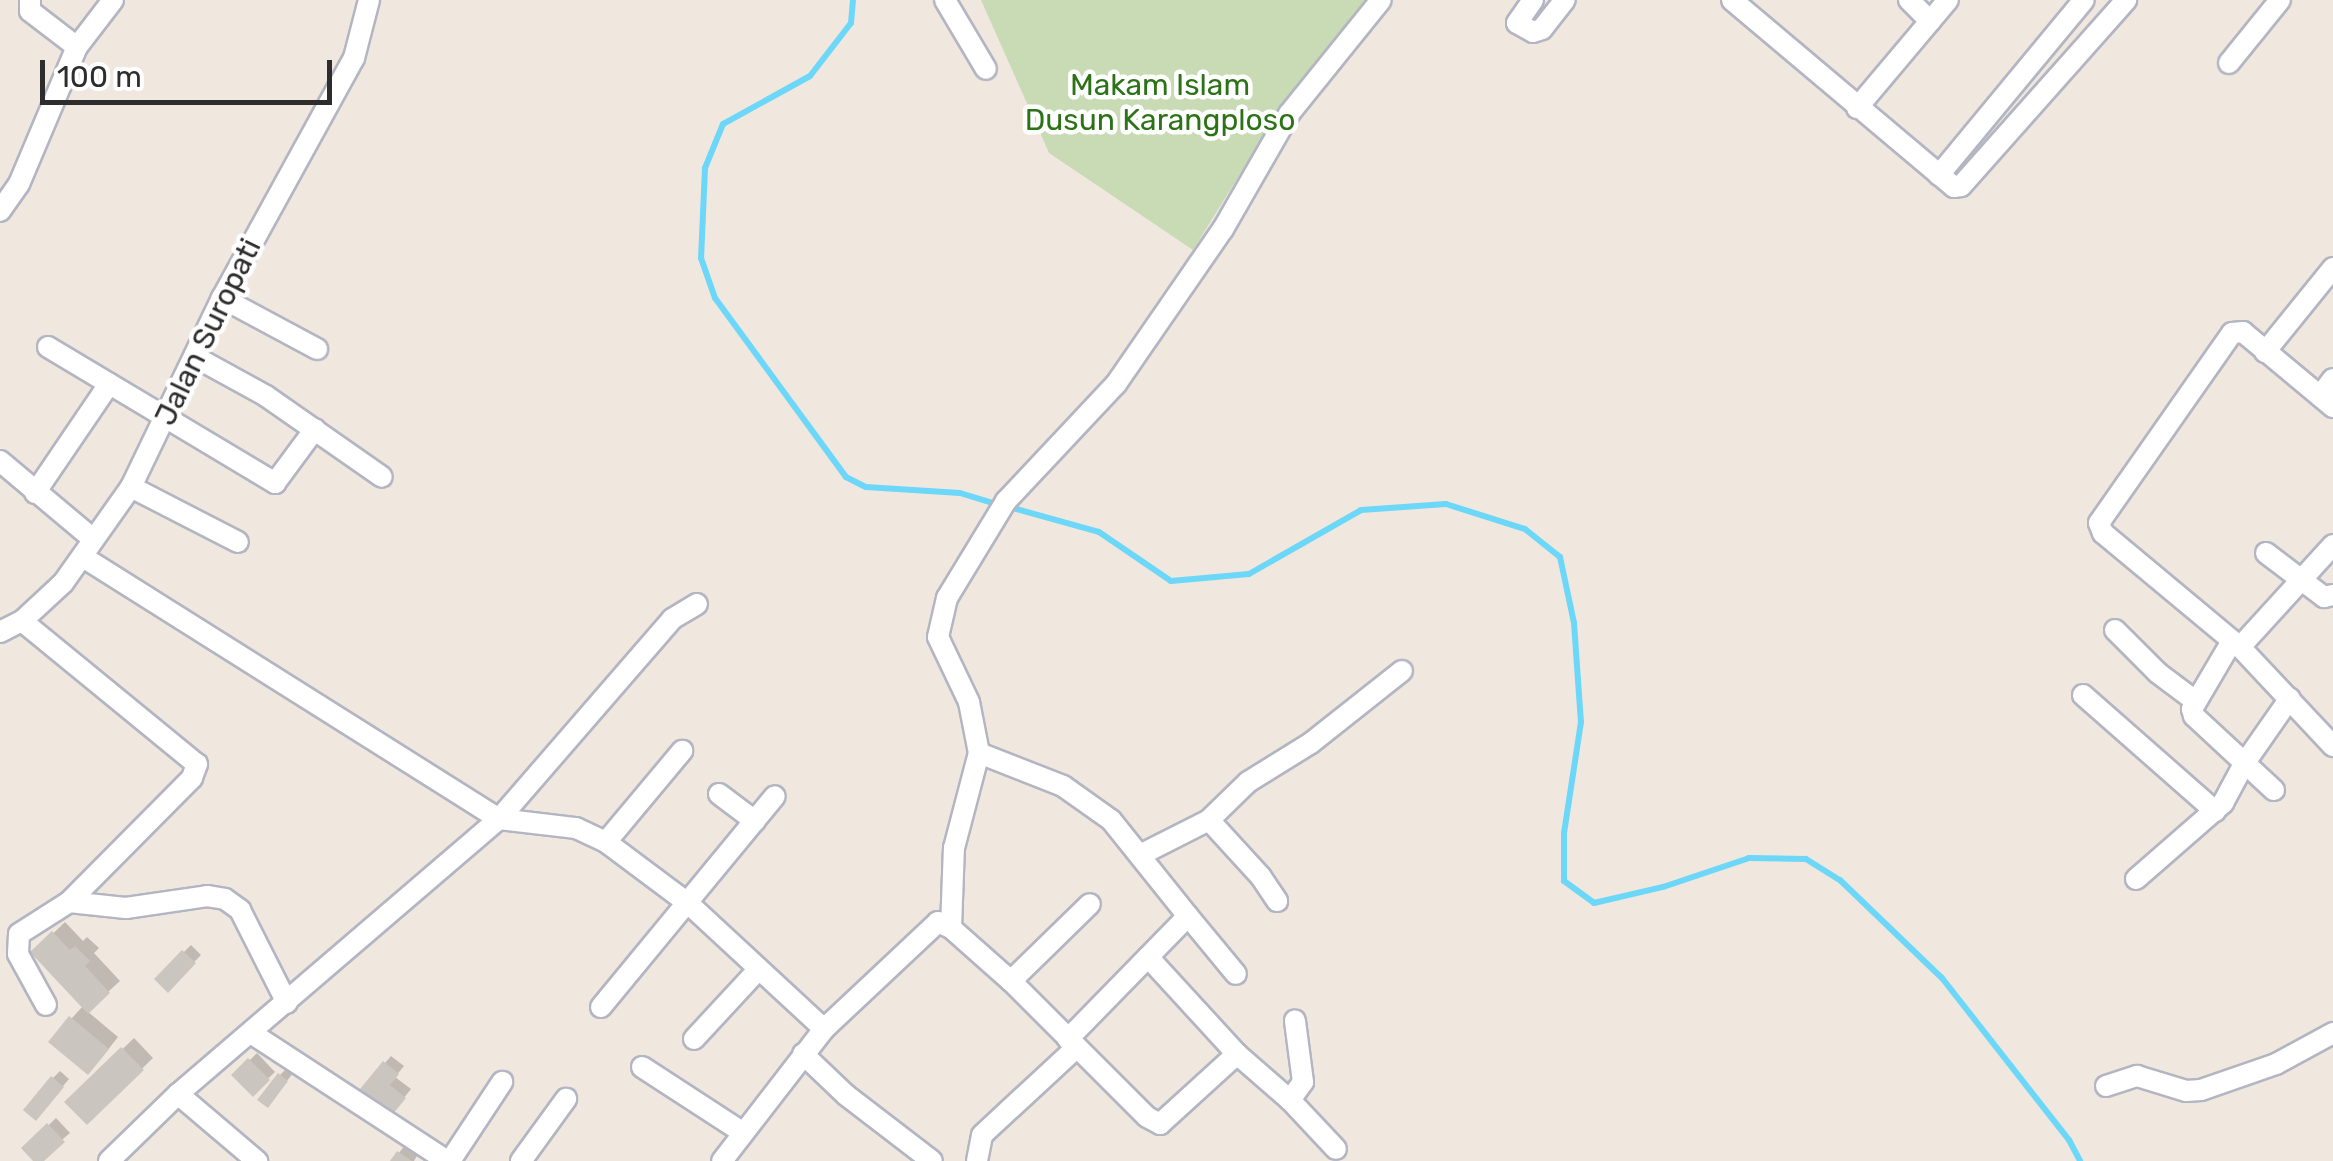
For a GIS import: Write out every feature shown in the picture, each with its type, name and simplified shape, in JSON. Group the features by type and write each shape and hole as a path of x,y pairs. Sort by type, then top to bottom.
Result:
{"street":[{"path":"30,0 30,12 78,47"},
{"path":"0,211 19,184 78,47 113,0"},
{"name":"Jalan Suropati","path":"0,632 22,621 88,548 131,487 222,298 354,58 369,0"},
{"path":"945,0 986,69"},
{"path":"722,1161 824,1029 939,927 954,848 979,753 969,702 940,645 937,629 946,598 1006,501 1116,384 1223,228 1289,114 1382,0"},
{"path":"1533,0 1517,23 1524,31 1542,29 1565,0"},
{"path":"1732,0 1954,188 1961,186 2126,0"},
{"path":"1909,0 1930,21"},
{"path":"1857,108 1948,0"},
{"path":"1940,176 2084,0"},
{"path":"2229,63 2280,0"},
{"path":"2266,352 2333,268"},
{"path":"222,298 317,349"},
{"path":"2328,394 2243,332 2225,338 2099,524 2104,534 2236,644 2333,746"},
{"path":"48,347 275,483 315,428"},
{"path":"196,358 315,428 382,478"},
{"path":"35,493 109,384"},
{"path":"0,461 88,548 499,819 576,828 606,842 689,904 824,1029"},
{"path":"131,487 238,542"},
{"path":"2274,790 2194,716 2194,700 2236,644 2332,550"},
{"path":"2266,553 2324,597 2333,595"},
{"path":"109,1161 178,1094 499,819 672,619 698,604"},
{"path":"22,621 197,764 192,778 69,902 19,934 16,945 46,1005"},
{"path":"2115,630 2158,673 2194,700"},
{"path":"1142,854 1208,820 1248,782 1310,743 1402,671"},
{"path":"2083,695 2215,811"},
{"path":"2136,879 2215,811 2290,698"},
{"path":"606,842 682,751"},
{"path":"979,753 1063,786 1111,820 1236,974"},
{"path":"719,794 754,821"},
{"path":"600,1007 775,796"},
{"path":"1208,820 1262,877 1277,902"},
{"path":"69,902 126,908 207,896 225,899 240,910 286,1003"},
{"path":"1012,981 1090,904"},
{"path":"977,1161 982,1135 1188,916"},
{"path":"939,927 1012,981 1146,1117 1160,1124 1236,1054"},
{"path":"1148,957 1236,1054 1290,1100 1336,1149"},
{"path":"694,1039 757,971"},
{"path":"1290,1100 1304,1082 1295,1022"},
{"path":"252,1033 448,1161 502,1082"},
{"path":"2106,1086 2137,1076 2186,1091 2201,1090 2293,1056 2333,1033"},
{"path":"802,1054 909,1154 932,1161"},
{"path":"642,1068 742,1132"},
{"path":"178,1094 257,1161"},
{"path":"521,1161 566,1100"}],"green space":[{"name":"Makam Islam Dusun Karangploso","path":"981,0 1365,0 1279,111 1193,250 1049,153"}],"building":[{"path":"52,931 70,950 75,946 90,961 85,966 110,993 88,1014 30,952"},
{"path":"182,950 196,963 168,993 154,979"},
{"path":"69,1016 109,1049 88,1075 48,1042"},
{"path":"121,1047 144,1070 87,1125 64,1102"},
{"path":"248,1058 270,1080 253,1097 231,1075"},
{"path":"383,1061 399,1074 390,1085 406,1098 388,1120 360,1089"},
{"path":"278,1073 288,1081 268,1108 257,1100"},
{"path":"51,1076 64,1087 36,1121 23,1110"},
{"path":"47,1123 65,1142 44,1161 33,1161 21,1148"},
{"path":"397,1151 412,1161 390,1161"}],"waterway":[{"path":"853,0 851,23 810,76 723,124 705,168 701,258 715,298 846,477 866,487 960,493 997,504"},
{"path":"1009,507 1099,532 1171,581 1249,574 1361,510 1446,504 1525,529 1560,557 1574,623 1581,722 1564,833 1564,881 1594,903 1663,887 1749,858 1806,859 1840,880 1942,978 2069,1140 2080,1161"}]}
